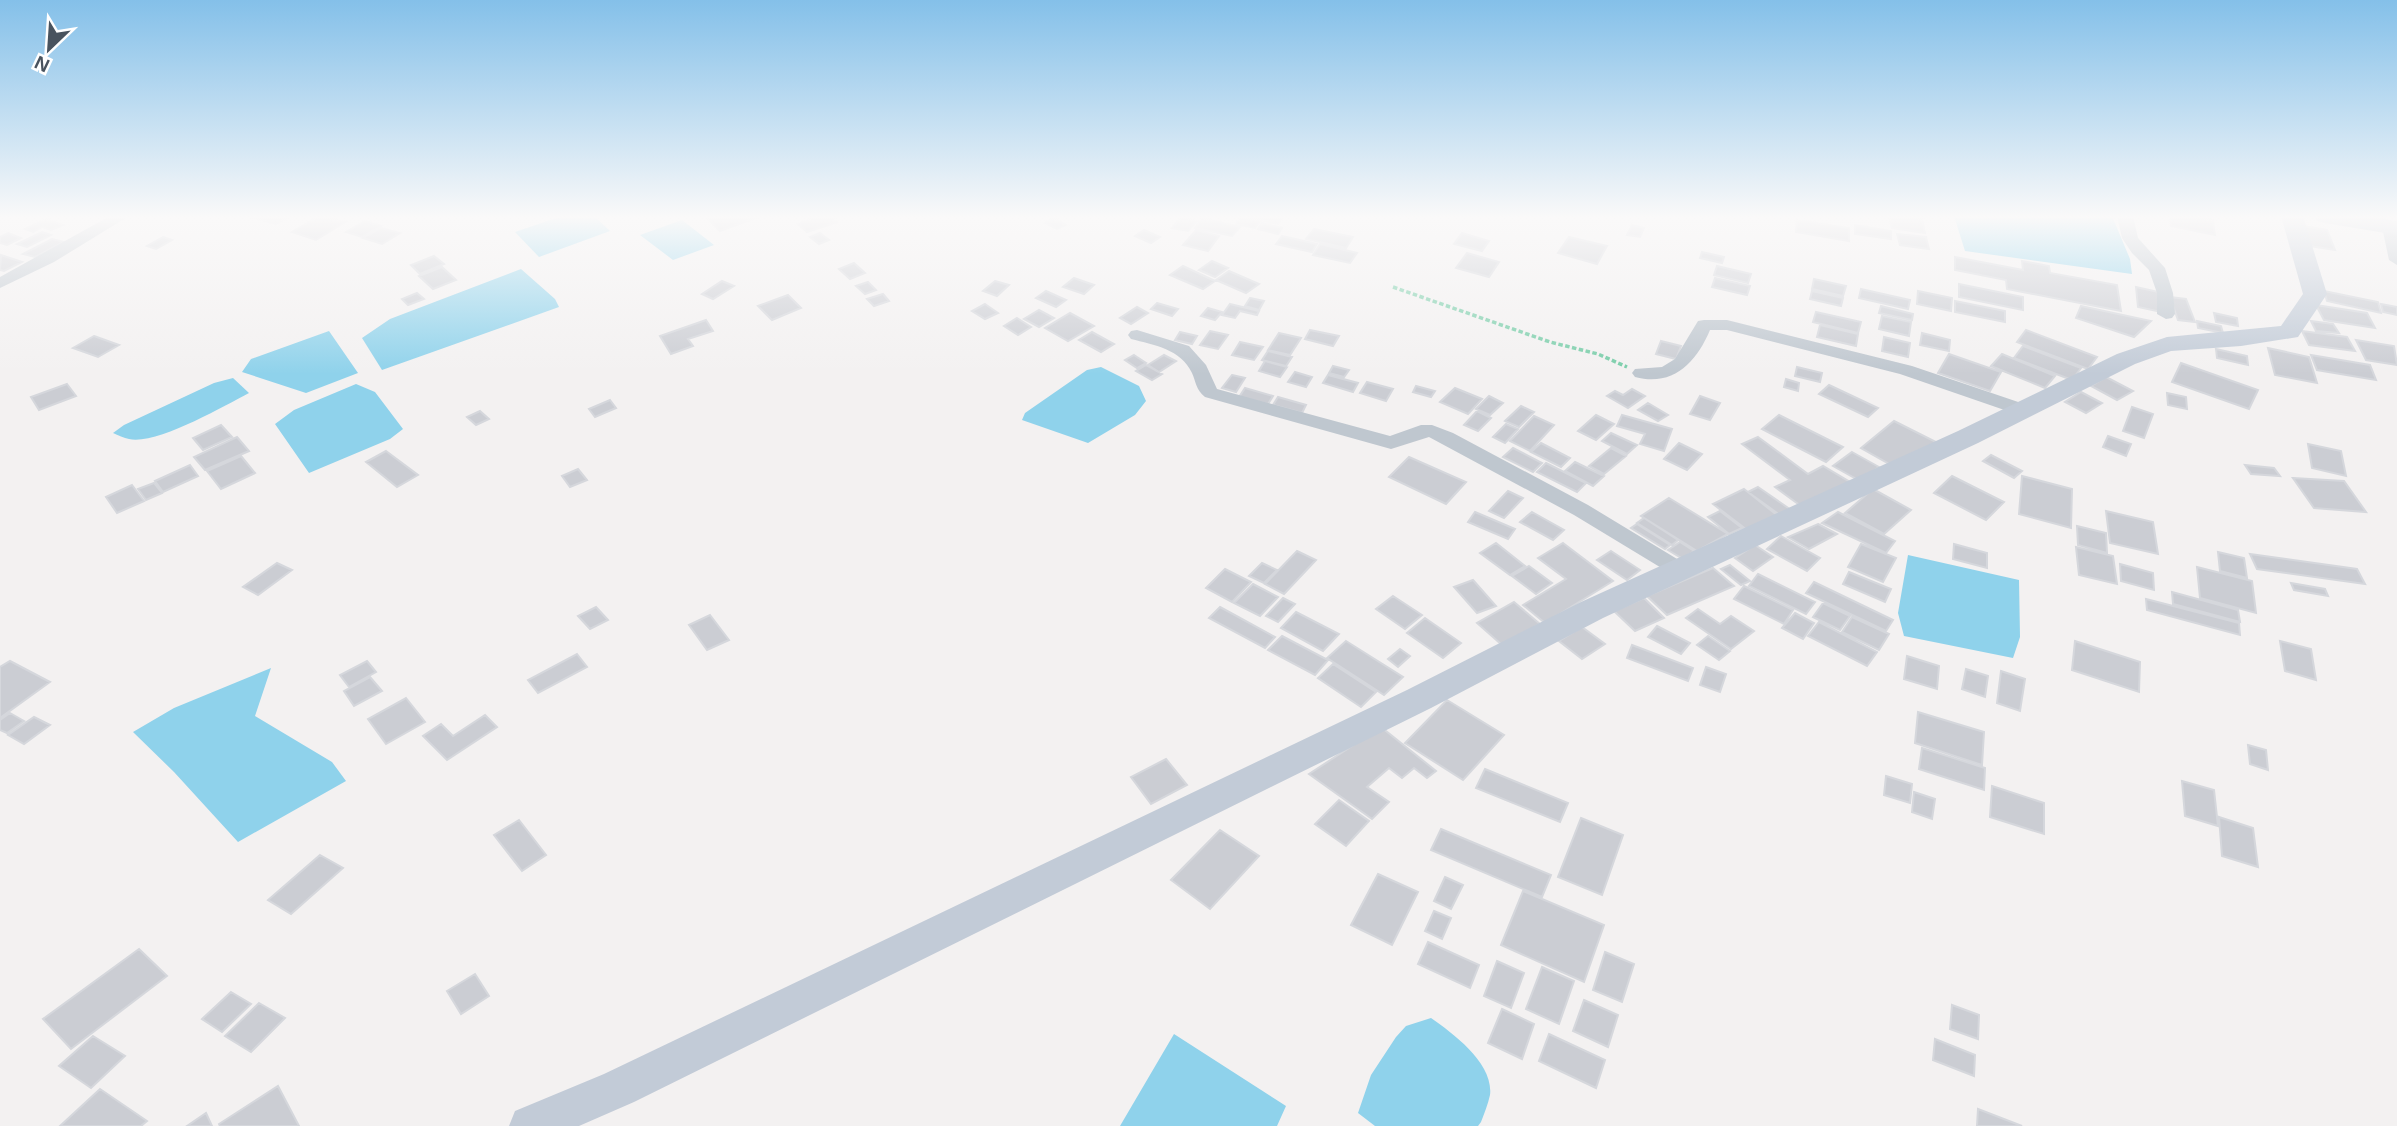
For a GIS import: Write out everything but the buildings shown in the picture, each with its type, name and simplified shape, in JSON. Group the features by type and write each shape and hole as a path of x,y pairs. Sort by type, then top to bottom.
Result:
{"main road":[{"path":"530,1126 619,1088 1419,699 1592,610 2023,410 2126,359 2167,344 2241,340 2289,332 2315,294 2307,269"}],"street":[{"path":"0,283 29,269"},
{"path":"2157,269 2165,293 2166,314"},
{"path":"1641,373 1661,375 1680,366 1704,325 1727,326 1906,370 2023,410"},
{"path":"1137,335 1183,349 1194,358 1204,374 1207,390 1211,393 1391,443 1420,431 1432,431 1446,437 1581,510 1680,570"}],"path":[{"path":"1393,287 1550,342 1598,354 1641,373"}],"water":[{"path":"521,269 555,299 559,307 382,370 362,338 390,319"},
{"path":"2092,269 2131,269 2132,274"},
{"path":"329,331 358,373 306,393 242,372 251,359"},
{"path":"1101,367 1139,386 1146,401 1135,415 1088,443 1022,420 1025,413 1087,370"},
{"path":"233,378 249,393 189,424 141,439 129,439 113,433 124,425 214,383"},
{"path":"356,384 375,392 403,429 390,439 309,473 275,424 294,410"},
{"path":"1908,555 2019,580 2020,637 2013,658 1904,636 1898,613"},
{"path":"271,668 255,716 332,762 346,781 238,842 133,732 174,708"},
{"path":"1431,1018 1471,1051 1486,1072 1490,1095 1481,1122 1478,1126 1375,1126 1358,1113 1371,1075 1406,1026"},
{"path":"1174,1034 1286,1106 1277,1126 1120,1126"}]}
